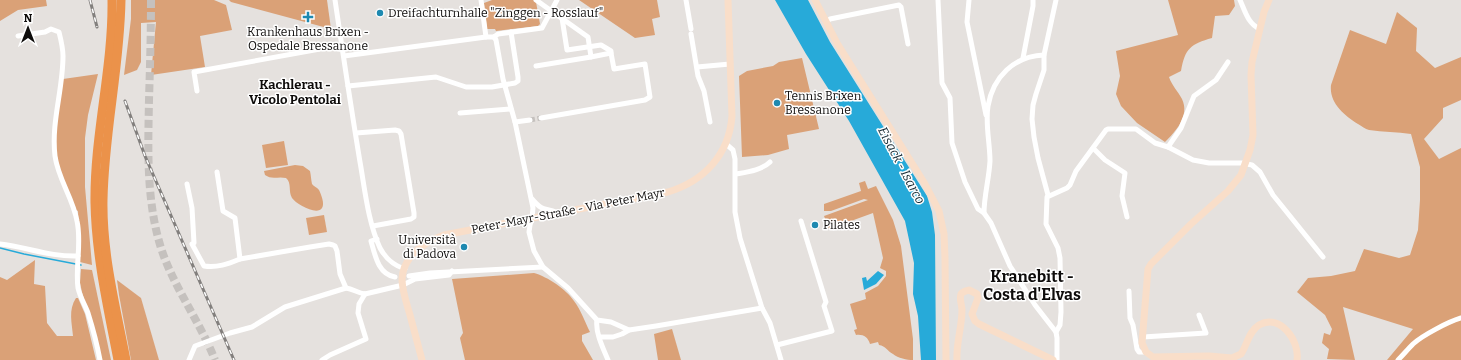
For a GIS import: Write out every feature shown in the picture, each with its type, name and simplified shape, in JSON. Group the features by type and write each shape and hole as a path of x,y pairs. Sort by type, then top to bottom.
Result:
{"highway":[{"path":"112,0 110,53 99,139 95,198 98,243 126,360"},
{"path":"118,360 109,290 103,201 104,164 118,57 121,0"}],"street":[{"path":"335,0 348,86 373,226 383,252 390,262 404,269 402,285 422,360"},
{"path":"481,0 486,37"},
{"path":"536,0 588,37 591,57"},
{"path":"344,56 494,37 498,34 542,28 557,0"},
{"path":"686,0 698,76 704,91 710,122"},
{"name":"Peter-Mayr-Straße - Via Peter Mayr","path":"404,269 410,258 419,248 435,238 444,235 645,198 680,188 692,182 708,169 717,159 730,134 732,116 728,0"},
{"path":"815,0 837,43 925,184 939,211 944,234 946,360"},
{"path":"938,0 942,83 950,98 951,137 953,148 965,182 978,208 984,213 991,223 1010,266 1034,305 1056,332 1057,360"},
{"path":"969,0 967,22 988,120"},
{"path":"1023,58 1033,0"},
{"path":"1056,0 1044,55 1044,70 1033,105 1032,119 1038,158 1048,195 1046,199 1046,224 1058,248 1060,258 1061,312 1060,325 1056,332"},
{"path":"1240,0 1246,16 1256,27 1260,29"},
{"path":"1264,0 1264,12"},
{"path":"1146,352 1142,343 1146,311 1147,274 1151,264 1235,184 1241,175 1250,150 1253,135 1252,62 1264,12 1269,0"},
{"path":"826,22 830,19 899,5 901,6 908,44"},
{"path":"541,118 645,100 650,97 644,64 614,69 611,51 601,45 567,50 562,18"},
{"path":"18,36 45,32 50,28 59,32 63,58 55,124 55,156 58,171 72,203 78,223 77,278 79,290 94,331 100,360"},
{"path":"348,86 436,77 466,87 492,87 515,83 518,80 511,32"},
{"path":"494,37 496,40 504,84 515,122 533,208 529,232 534,250 543,267 568,288 597,320 610,322 629,330"},
{"path":"197,91 194,72 342,45"},
{"path":"536,66 611,53"},
{"path":"984,213 990,163 988,107 992,94 1003,74 1011,65 1023,58 1044,55"},
{"path":"1168,147 1181,128 1194,96 1216,80 1228,62"},
{"path":"697,67 730,64"},
{"path":"460,113 511,109"},
{"path":"515,122 530,120"},
{"path":"1048,195 1067,188 1070,185 1076,171 1106,130 1132,128 1143,133 1155,143 1168,147 1193,160 1209,163 1245,163 1252,165 1260,172 1273,195 1323,257"},
{"path":"356,133 395,130 399,131 401,134 414,217 411,219 373,226"},
{"path":"726,144 733,150 736,174 735,212 738,231 762,308 770,323 781,360"},
{"path":"1093,148 1105,160 1125,173 1122,196 1127,217"},
{"path":"736,174 749,172 766,166 770,162"},
{"path":"217,172 223,211 235,218 240,259"},
{"path":"187,184 193,223 194,243 192,244 204,266 219,266 240,259 333,244 337,251 340,274 346,288"},
{"path":"531,198 539,208 546,210 551,209 559,213"},
{"path":"777,345 832,331 824,306 826,302 801,221"},
{"path":"377,239 371,241 379,264 387,274 395,277"},
{"path":"0,244 21,247 34,252 63,257 78,262"},
{"path":"408,276 452,271 543,267"},
{"path":"190,360 195,346 230,333 252,327 285,307 346,288 365,294 402,285 415,280 449,275 452,271"},
{"path":"957,360 962,310 960,299 961,294 964,291 969,290 977,294 978,298 972,314 978,324 1053,360"},
{"path":"1129,291 1130,318 1133,325 1136,349 1139,352 1146,352 1153,356 1209,356 1232,358 1241,354 1251,334 1258,326 1265,323 1274,323 1281,326 1295,341 1297,347 1297,360"},
{"path":"322,360 366,339 358,314 360,304 365,294"},
{"path":"600,337 613,337 629,330 762,308"},
{"path":"1143,336 1206,333 1199,315"},
{"path":"1398,360 1414,343 1446,324 1461,318"},
{"path":"597,320 596,328 608,360"}],"shaded area":[{"path":"0,0 46,0 47,6 18,10 0,21"},
{"path":"131,0 214,0 226,5 232,30 200,36 205,67 151,75 156,22 141,23 141,62 137,70 124,75 131,19"},
{"name":"Krankenhaus Brixen - Ospedale Bressanone","path":"229,0 327,0 331,29 231,2"},
{"path":"492,0 534,0 536,2 540,24 538,26 496,31 495,29 487,29 484,3"},
{"path":"579,0 657,0 660,17 652,19 655,35 635,38"},
{"path":"1168,0 1234,0 1235,6 1229,15 1215,16 1212,38 1199,42 1190,48 1185,57 1181,71 1169,77 1182,99 1184,111 1181,123 1165,142 1137,123 1121,106 1116,94 1120,76 1116,51 1178,35"},
{"path":"1397,12 1417,28 1416,51 1435,68 1461,57 1461,100 1443,108 1443,118 1424,139 1439,159 1461,148 1461,360 1387,360 1413,329 1343,307 1355,360 1327,359 1329,349 1322,343 1324,333 1330,335 1332,329 1325,315 1297,292 1308,278 1331,276 1355,271 1364,249 1399,258 1410,255 1418,230 1420,167 1411,134 1366,129 1338,108 1332,97 1331,91 1331,85 1350,30 1386,44"},
{"name":"Tennis Brixen Bressanone","path":"802,58 819,129 787,135 789,149 768,155 742,157 739,76 747,71 773,66 779,62"},
{"path":"98,74 88,115 85,138 85,187 92,265 80,262 78,211 76,210 59,167 56,151 56,131 63,79"},
{"path":"284,141 288,165 266,168 262,145"},
{"path":"295,165 303,166 310,171 312,184 319,190 322,199 323,206 319,210 311,210 294,200 291,195 289,182 286,178 270,177 265,175 264,171"},
{"path":"865,181 868,189 876,186 893,220 901,246 913,339 913,360 897,357 883,346 879,345 878,342 870,344 865,336 856,335 854,330 857,329 850,304 866,299 865,293 878,286 886,276 886,271 880,268 883,258 873,213 829,229 824,216 868,200 864,199 831,211 824,211 824,204 861,191 859,183"},
{"path":"324,215 327,232 309,235 306,218"},
{"path":"35,260 34,284 45,286 47,323 57,336 73,336 71,312 76,298 78,298 85,314 96,360 0,360 0,277 7,280"},
{"path":"81,269 92,270 111,360 101,360 80,283"},
{"path":"534,273 545,277 556,284 571,297 581,312 590,332 582,335 582,341 593,360 465,360 460,338 463,333 452,279"},
{"path":"117,280 141,298 159,360 131,360"},
{"path":"672,329 681,360 658,360 654,334"}],"water":[{"name":"Eisack - Isarco","path":"775,0 808,0 830,42 927,196 932,212 935,235 936,360 921,360 918,316 913,294 914,263 905,221 849,121 806,54"},
{"path":"878,271 884,275 876,284 864,290 862,278 866,277 867,281"}],"waterway":[{"path":"0,248 81,265"}],"tunnel":[{"path":"151,0 148,157 153,214 167,265 215,360"},
{"path":"530,120 541,118"}],"railway":[{"path":"90,0 97,27"},
{"path":"125,101 145,156 234,360"}],"place":[{"name":"Dreifachturnhalle \"Zinggen - Rosslauf\"","path":"380,13"},
{"name":"Krankenhaus Brixen - Ospedale Bressanone","path":"308,17"},
{"name":"Tennis Brixen Bressanone","path":"777,103"},
{"name":"Pilates","path":"815,225"},
{"name":"Università di Padova","path":"464,247"}],"district":[{"name":"Kachlerau - Vicolo Pentolai","path":"295,92"},
{"name":"Kranebitt - Costa d'Elvas","path":"1032,285"}]}
